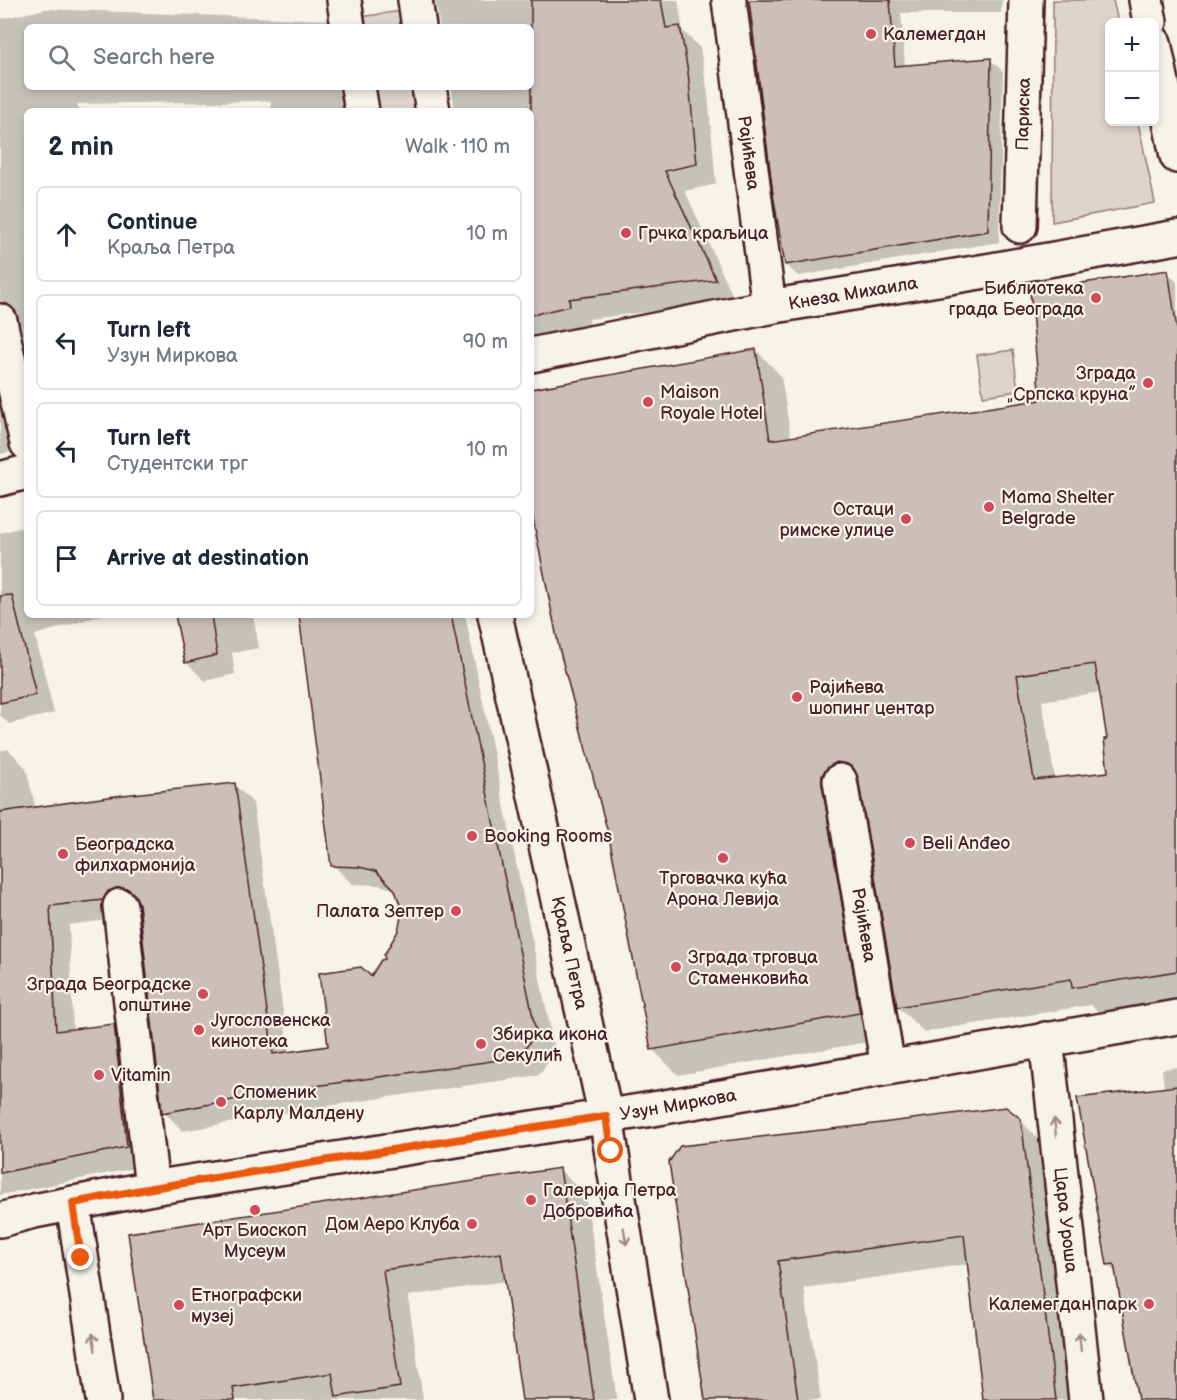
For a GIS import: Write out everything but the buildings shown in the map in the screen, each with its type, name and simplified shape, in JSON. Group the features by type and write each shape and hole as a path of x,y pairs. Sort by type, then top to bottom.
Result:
{"street":[{"path":"344,0 348,24"},
{"path":"415,0 419,24"},
{"name":"Рајићева","path":"729,0 769,306"},
{"name":"Париска","path":"1020,226 1026,0"},
{"path":"1146,0 1149,18"},
{"path":"1159,64 1177,156"},
{"path":"358,90 362,108"},
{"path":"430,90 432,108"},
{"name":"Кнеза Михаила","path":"534,354 769,306 1177,237"},
{"path":"0,321 24,429"},
{"path":"0,479 24,473"},
{"name":"Краља Петра","path":"496,618 606,1116 651,1400"},
{"name":"Рајићева","path":"840,781 888,1067"},
{"path":"120,906 152,1188"},
{"name":"Узун Миркова","path":"0,1220 34,1211 152,1188 606,1116 1177,1017"},
{"name":"Цара Уроша","path":"1046,1039 1086,1400"},
{"path":"73,1203 103,1400"}],"shaded area":[{"path":"1053,0 1113,0 1117,18 1105,18 1105,126 1139,126 1155,203 1052,222"},
{"path":"408,10 410,24 361,24 360,17"},
{"path":"371,90 420,90 424,108 374,108"},
{"path":"1013,350 1018,391 983,396 977,355"}],"place":[{"name":"Калемегдан","path":"871,34"},
{"name":"Грчка краљица","path":"626,233"},
{"name":"Библиотека града Београда","path":"1096,298"},
{"name":"Зграда „Српска круна”","path":"1148,383"},
{"name":"Maison Royale Hotel","path":"648,402"},
{"name":"Mama Shelter Belgrade","path":"989,507"},
{"name":"Остаци римске улице","path":"906,519"},
{"name":"Рајићева шопинг центар","path":"797,697"},
{"name":"Booking Rooms","path":"472,836"},
{"name":"Beli Anđeo","path":"910,843"},
{"name":"Београдска филхармонија","path":"63,854"},
{"name":"Трговачка кућа Арона Левија","path":"723,858"},
{"name":"Палата Зептер","path":"456,911"},
{"name":"Зграда трговца Стаменковића","path":"676,967"},
{"name":"Зграда Београдске општине","path":"203,994"},
{"name":"Југословенска кинотека","path":"199,1030"},
{"name":"Збирка икона Секулић","path":"481,1044"},
{"name":"Vitamin","path":"99,1075"},
{"name":"Споменик Карлу Малдену","path":"221,1102"},
{"name":"Галерија Петра Добровића","path":"531,1200"},
{"name":"Арт Биоскоп Мусеум","path":"255,1210"},
{"name":"Дом Аеро Клуба","path":"472,1224"},
{"name":"Калемегдан парк","path":"1149,1304"},
{"name":"Етнографски музеј","path":"179,1305"}],"route":[{"path":"81,1258 73,1203 152,1188 606,1116 611,1151"}]}
